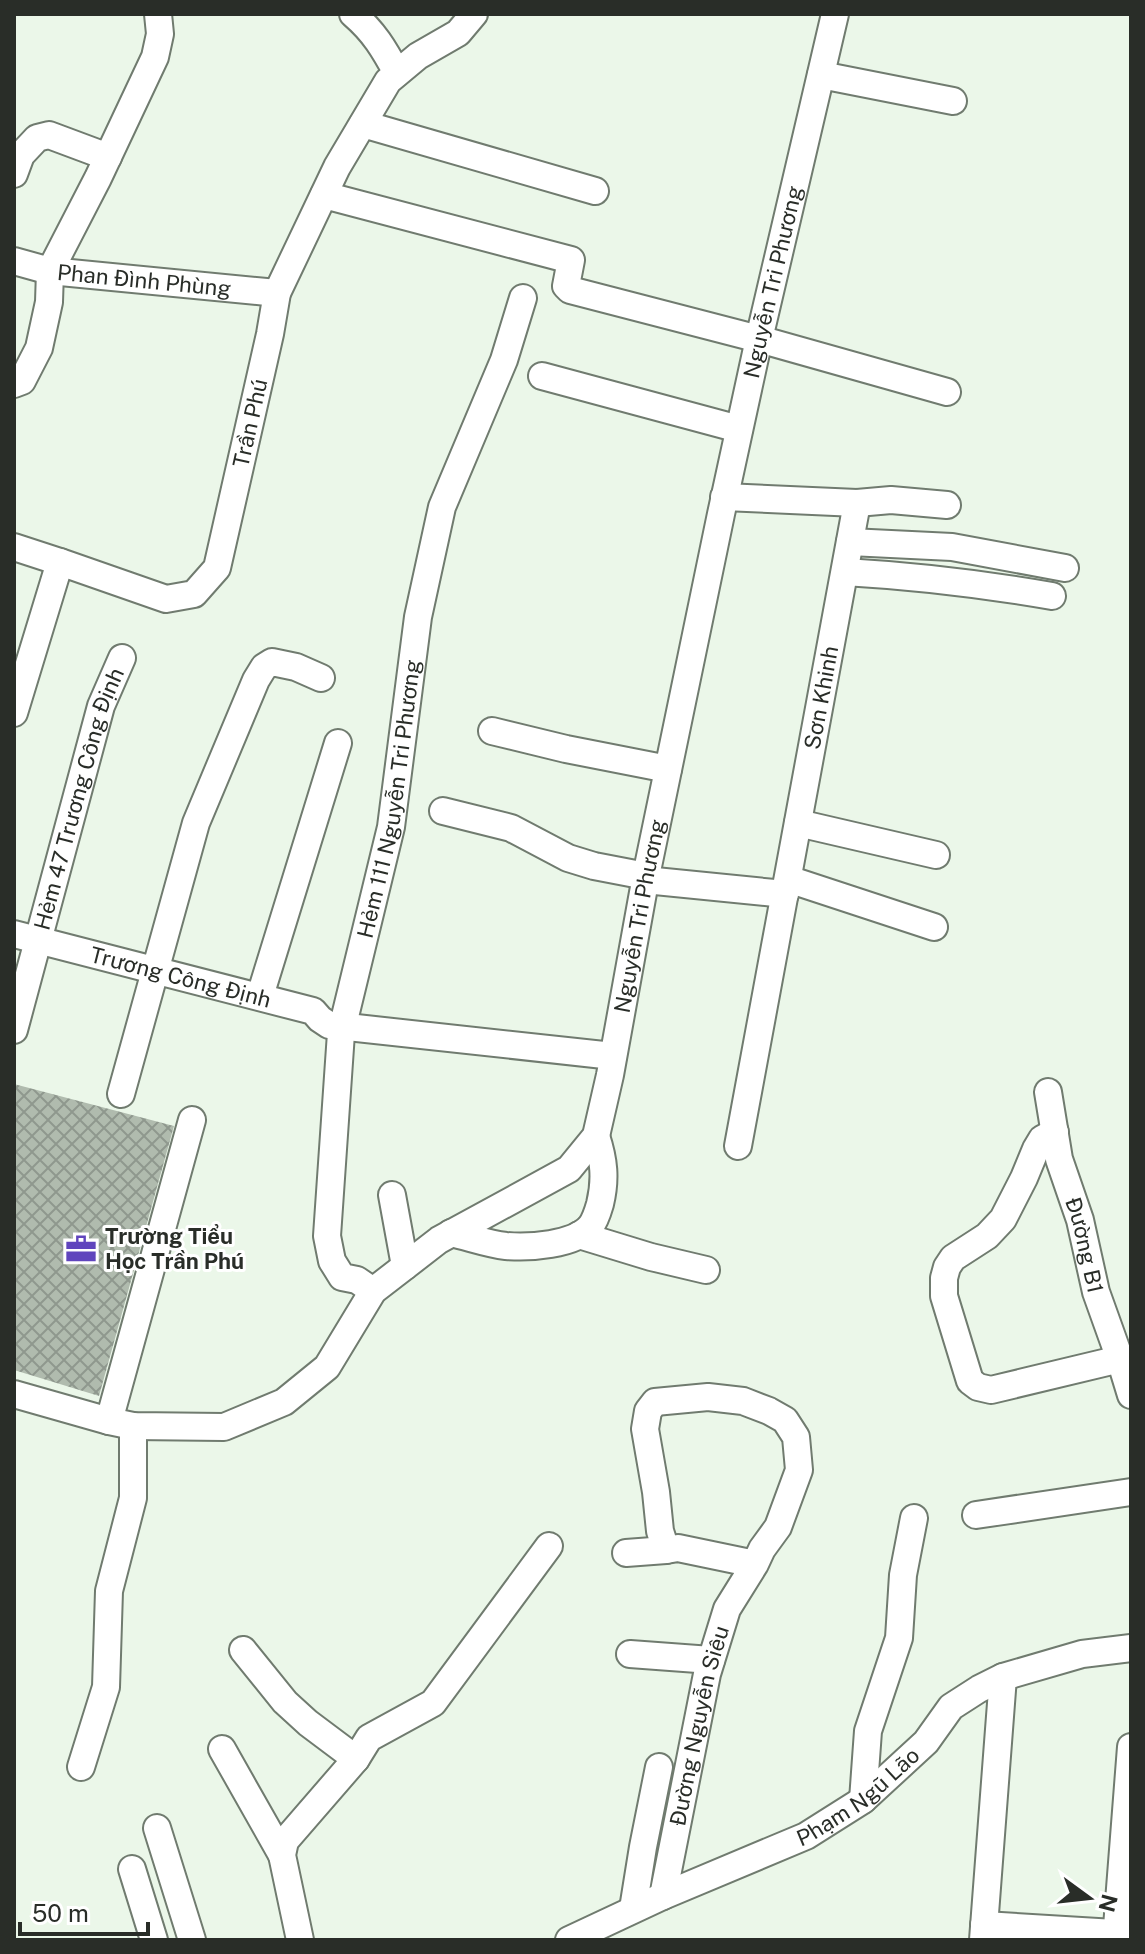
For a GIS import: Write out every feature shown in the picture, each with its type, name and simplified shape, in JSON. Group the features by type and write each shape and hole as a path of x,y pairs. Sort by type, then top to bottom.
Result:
{"street":[{"path":"14,384 22,381 39,348 49,302 50,271 155,57 160,34 158,14"},
{"path":"353,14 384,47 397,73"},
{"name":"Trần Phú","path":"14,547 166,599 194,594 217,568 277,293 337,167 388,81 418,56 458,33 474,14"},
{"name":"Nguyễn Tri Phương","path":"14,1394 121,1424 224,1427 284,1402 327,1367 373,1291 439,1240 569,1169 596,1136 724,497 835,14"},
{"path":"821,75 953,101"},
{"path":"363,124 595,191"},
{"path":"14,174 21,155 37,138 49,135 108,157"},
{"path":"324,195 571,260 566,286 570,290 947,392"},
{"name":"Phan Đình Phùng","path":"14,261 50,271 277,293"},
{"name":"Hẻm 111 Nguyễn Tri Phương","path":"373,1291 357,1280 342,1277 332,1261 327,1236 341,1033 391,827 418,617 442,507 504,360 523,298"},
{"path":"542,376 739,429"},
{"path":"724,497 857,503 891,500 947,505"},
{"name":"Sơn Khinh","path":"738,1146 857,503"},
{"path":"850,542 952,547 1065,568"},
{"path":"14,713 18,684 60,562"},
{"path":"845,572 907,576 1052,596"},
{"name":"Hẻm 47 Trương Công Định","path":"14,1030 26,937 101,706 122,658"},
{"path":"121,1094 196,823 256,680 264,667 272,662 296,667 321,678"},
{"path":"492,731 668,769"},
{"path":"260,996 338,743"},
{"path":"443,811 511,828 568,858 594,866 646,878 786,887 934,927"},
{"path":"798,823 936,855"},
{"name":"Trương Công Định","path":"26,937 313,1011 329,1025 344,1027"},
{"path":"344,1027 613,1056"},
{"name":"Đường B1","path":"1048,1092 1059,1159 1080,1220 1096,1292 1131,1395"},
{"path":"81,1767 106,1687 109,1591 133,1498 121,1424 192,1120"},
{"path":"1055,1132 1042,1139 1036,1149 1003,1219 987,1236 953,1258 947,1267 944,1296 951,1321 970,1381 991,1390 1120,1359"},
{"path":"451,1233 504,1246 534,1246 579,1235 590,1227 602,1195 603,1158 596,1136"},
{"path":"392,1195 405,1266"},
{"path":"579,1235 706,1270"},
{"name":"Đường Nguyễn Siêu","path":"663,1896 711,1660 727,1609 778,1527 799,1470 796,1437 785,1420 743,1401 708,1397 655,1402 648,1411 645,1429 660,1531 666,1550"},
{"path":"976,1515 1131,1492"},
{"path":"863,1800 868,1731 899,1638 903,1575 914,1518"},
{"path":"282,1855 285,1841 356,1759 369,1738 433,1703 549,1546"},
{"path":"626,1553 678,1548 755,1564"},
{"name":"Phạm Ngũ Lão","path":"569,1940 604,1932 633,1909 806,1836 863,1800 926,1742 951,1707 1003,1677 1082,1654 1131,1648"},
{"path":"243,1650 285,1702 356,1759"},
{"path":"630,1654 711,1660"},
{"path":"1003,1677 984,1932 1121,1935 1131,1747"},
{"path":"222,1749 282,1855 300,1940"},
{"path":"633,1909 659,1767"},
{"path":"157,1828 192,1940"},
{"path":"132,1869 154,1940"}],"building":[{"name":"Trường Tiểu Học Trần Phú","path":"14,1084 174,1126 99,1396 14,1370"}],"place":[{"name":"Trường Tiểu Học Trần Phú","path":"81,1249"}]}
